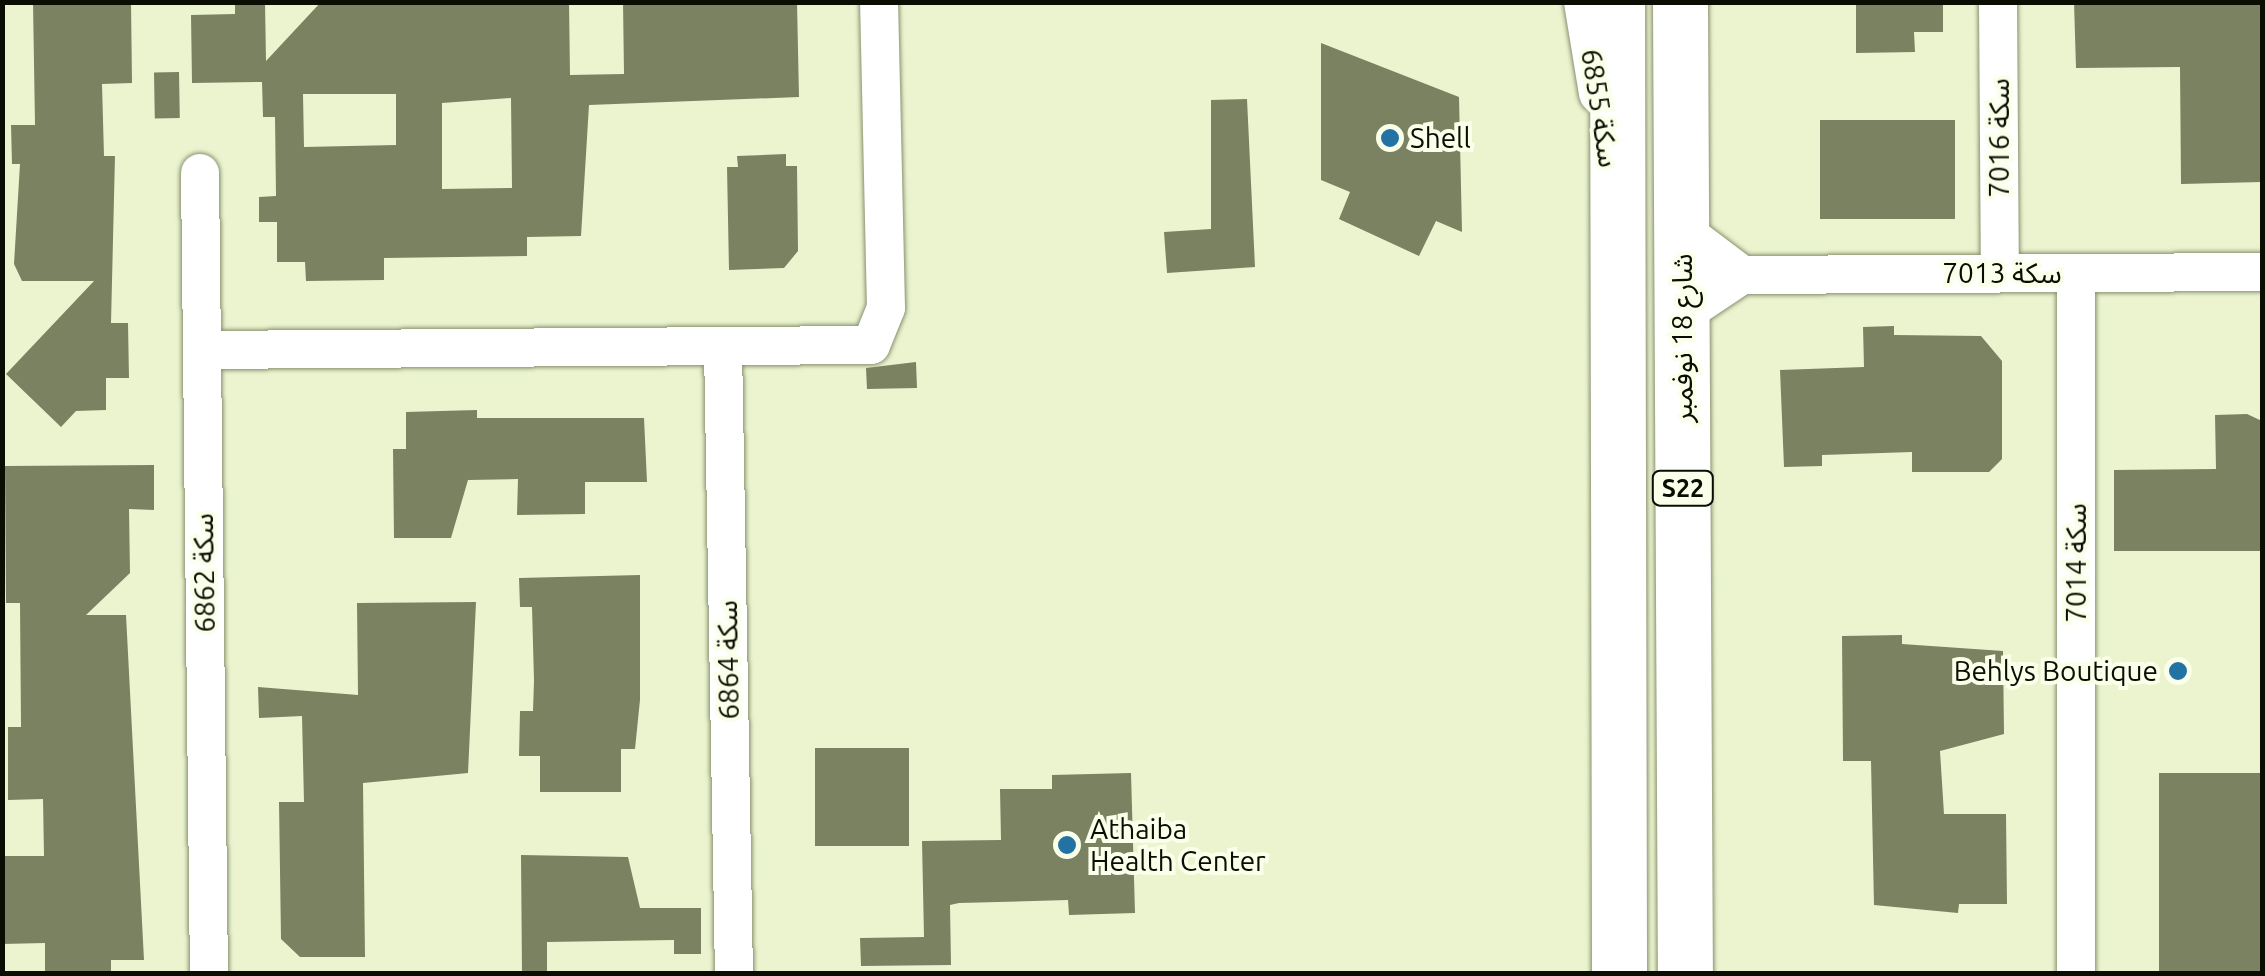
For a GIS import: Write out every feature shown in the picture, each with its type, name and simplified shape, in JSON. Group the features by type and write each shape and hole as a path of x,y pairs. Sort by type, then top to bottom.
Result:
{"main road":[{"name":"S22","path":"1618,2 1619,974"},
{"name":"شارع 18 نوفمبر","path":"1680,2 1685,974"}],"street":[{"path":"202,350 871,345 882,327 880,2"},
{"name":"سكة 6855","path":"1583,2 1618,213"},
{"name":"سكة 7016","path":"1998,2 2000,273"},
{"name":"سكة 6862","path":"200,173 209,974"},
{"path":"1682,228 1742,275 1682,315"},
{"name":"سكة 7013","path":"1742,275 2262,272"},
{"name":"سكة 7014","path":"2076,273 2076,974"},
{"name":"سكة 6864","path":"723,346 734,974"}],"building":[{"path":"33,2 131,2 132,83 102,84 104,156 115,156 111,323 128,323 129,378 106,378 106,410 76,411 61,427 6,374 94,281 22,281 14,264 20,164 12,164 11,125 35,125"},
{"path":"235,2 265,2 266,61 321,2 569,2 570,75 624,74 623,2 797,2 799,97 589,105 581,236 527,237 527,256 384,258 384,280 306,281 305,262 277,262 277,222 259,222 259,197 276,196 275,117 263,117 262,82 192,83 191,15 235,14","holes":["303,94 396,94 396,145 304,147","511,98 512,188 442,189 442,103"]},
{"path":"1856,2 1943,2 1943,32 1914,32 1915,52 1856,53"},
{"path":"2074,2 2262,2 2262,182 2181,184 2180,67 2076,68"},
{"name":"Shell","path":"1321,43 1459,97 1462,232 1436,221 1419,256 1339,219 1350,192 1321,180"},
{"path":"154,72 179,72 180,118 155,118"},
{"path":"1247,99 1255,267 1167,273 1164,232 1211,229 1211,100"},
{"path":"1820,120 1955,120 1955,219 1820,219"},
{"path":"786,154 786,166 797,166 798,251 784,268 729,270 727,167 738,167 737,156"},
{"path":"1894,326 1894,335 1981,336 2002,361 2002,459 1989,472 1912,472 1912,452 1822,455 1822,466 1784,467 1780,370 1864,367 1863,327"},
{"path":"916,362 917,388 867,389 866,368"},
{"path":"477,410 477,418 644,418 647,482 585,482 585,514 517,515 518,479 468,480 451,538 394,538 393,449 406,449 406,412"},
{"path":"2247,414 2262,421 2262,551 2114,551 2114,470 2216,469 2215,415"},
{"path":"154,465 154,510 129,509 130,573 86,615 126,615 144,960 111,960 111,974 45,974 45,943 2,944 2,856 44,856 43,799 8,800 8,727 21,727 20,603 6,603 5,466"},
{"path":"640,575 640,700 635,749 621,749 621,792 540,792 540,756 519,756 520,711 533,711 534,681 532,607 520,607 519,578"},
{"path":"476,602 468,773 363,783 365,957 300,957 281,939 279,802 304,802 302,716 259,718 258,687 358,695 357,603"},
{"path":"1902,635 1902,644 2003,651 2004,734 1940,751 1944,814 2006,814 2007,904 1959,904 1958,913 1874,905 1871,761 1843,761 1842,636"},
{"path":"815,748 909,748 909,846 815,846"},
{"name":"Athaiba Health Center","path":"1131,773 1135,913 1069,915 1068,900 959,903 950,905 951,965 861,966 860,938 924,937 922,841 1001,840 1000,789 1052,789 1052,775"},
{"path":"2159,773 2262,773 2262,974 2159,974"},
{"path":"521,855 628,857 640,908 701,908 701,954 674,954 674,940 547,942 547,974 522,974"}],"place":[{"name":"Shell","path":"1390,138"},
{"name":"Behlys Boutique","path":"2178,671"},
{"name":"Athaiba Health Center","path":"1067,845"}]}
